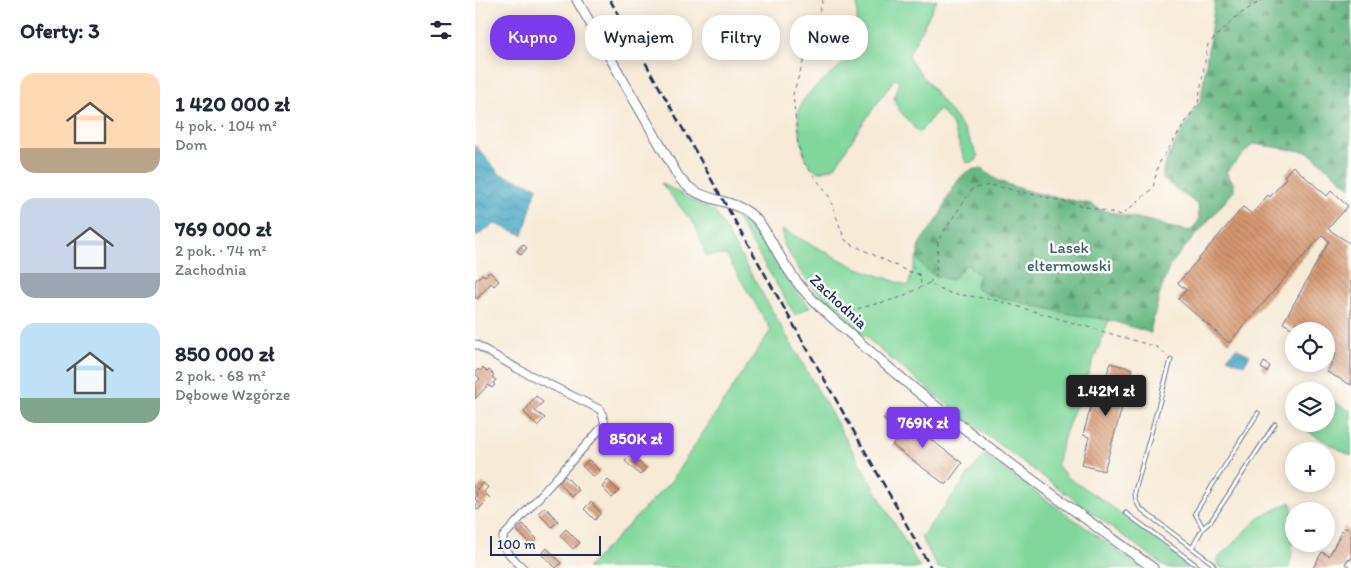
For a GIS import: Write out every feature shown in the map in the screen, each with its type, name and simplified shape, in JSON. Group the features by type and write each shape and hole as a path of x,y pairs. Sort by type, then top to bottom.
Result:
{"street":[{"name":"Zachodnia","path":"577,0 680,180 695,193 741,208 756,218 802,289 840,324 956,423 1153,568"},
{"path":"475,344 519,369 601,410 605,424 503,536 507,549 523,568"}],"lane":[{"path":"1171,360 1135,491 1135,498 1141,510 1212,563 1215,568"},
{"path":"1203,528 1195,513 1258,413"},
{"path":"1192,548 1203,528 1211,521 1275,424"},
{"path":"1126,513 1201,568"}],"path":[{"path":"823,0 793,94 801,160 829,196 847,242 907,271 920,275"},
{"path":"929,283 936,276 938,240 973,188 991,185 1122,215 1153,188 1158,165 1198,103 1208,44 1237,16 1262,0"},
{"path":"913,266 920,275 920,288"},
{"path":"840,324 856,309 899,298 929,283 950,293 1005,302 1157,347 1171,360"}],"green space":[{"path":"857,0 937,0 909,54 910,60 964,129 978,156 976,161 966,163 952,124 939,109 919,133 899,110 894,98 899,83 895,78 835,167 819,172 809,164 800,136 799,110 806,96 845,60 868,60 868,15 857,14"},
{"name":"Lasek eltermowski","path":"1212,0 1351,0 1351,188 1308,152 1253,144 1226,172 1234,184 1234,191 1170,265 1160,293 1151,333 1109,320 1071,314 988,295 975,287 979,275 967,264 952,280 938,276 925,269 918,258 920,243 938,219 959,179 973,169 981,168 998,181 1025,190 1091,204 1101,210 1191,231 1199,220 1198,205 1163,179 1163,170 1168,156 1201,98 1215,1"},
{"path":"661,183 716,213 920,568 587,568 671,481 771,330 726,255 706,256 695,225"},
{"path":"733,212 748,220 759,233 783,275 810,307 795,315"},
{"path":"783,230 855,267 908,286 917,256 923,266 931,273 952,279 966,264 979,275 976,282 988,295 1071,314 1109,320 1065,434 1057,464 1067,477 1104,501 1194,568 1167,568 966,420 884,353 825,300 804,277 783,244"},
{"path":"1335,403 1351,411 1351,456 1335,447 1335,442 1326,442 1309,432 1335,432"},
{"path":"984,455 1142,568 938,568 921,537"},
{"path":"1285,505 1285,552 1292,552 1289,568 1221,568 1216,560 1260,517"}],"water":[{"path":"475,145 500,174 537,187 523,235 495,224 475,237"},
{"path":"1236,348 1250,355 1244,365 1227,358"}],"building":[{"path":"1293,166 1327,196 1331,191 1348,206 1328,229 1351,244 1351,385 1327,372 1335,372 1335,322 1283,323 1329,241 1322,235 1229,343 1178,299 1186,290 1178,283 1243,207 1252,214 1286,178 1284,176"},
{"path":"523,244 527,248 521,255 517,251"},
{"path":"490,272 499,281 494,286 491,283 477,299 475,297 475,281 482,274 485,276"},
{"path":"1264,362 1270,366 1267,372 1261,368"},
{"path":"1110,363 1133,369 1104,471 1082,465 1089,437 1083,435 1091,406 1098,408"},
{"path":"483,368 487,372 489,370 494,375 492,377 496,380 493,383 495,385 492,388 488,385 475,399 475,384 480,379 475,373 478,369 480,371"},
{"path":"536,396 543,402 535,411 545,418 537,426 524,412"},
{"path":"890,409 962,463 946,485 892,445 899,437 893,432 896,428 883,419"},
{"path":"610,432 622,444 615,452 603,441"},
{"path":"631,455 646,468 640,475 625,461"},
{"path":"589,460 600,471 593,477 582,466"},
{"path":"565,476 579,490 572,497 559,482"},
{"path":"608,480 619,491 612,498 602,487"},
{"path":"483,483 488,487 484,492 490,498 478,510 475,508 478,502 475,499 477,495 475,491"},
{"path":"591,502 601,513 595,520 584,509"},
{"path":"545,507 558,521 552,527 538,513"},
{"path":"523,524 537,539 531,545 517,530"},
{"path":"1344,527 1351,531 1351,560 1348,559 1345,564 1349,566 1348,568 1313,568 1322,552 1329,556 1331,552 1335,552 1335,544"},
{"path":"566,529 580,543 573,549 560,535"},
{"path":"547,548 561,563 556,568 541,554"}],"railway":[{"path":"610,0 931,568"}]}
